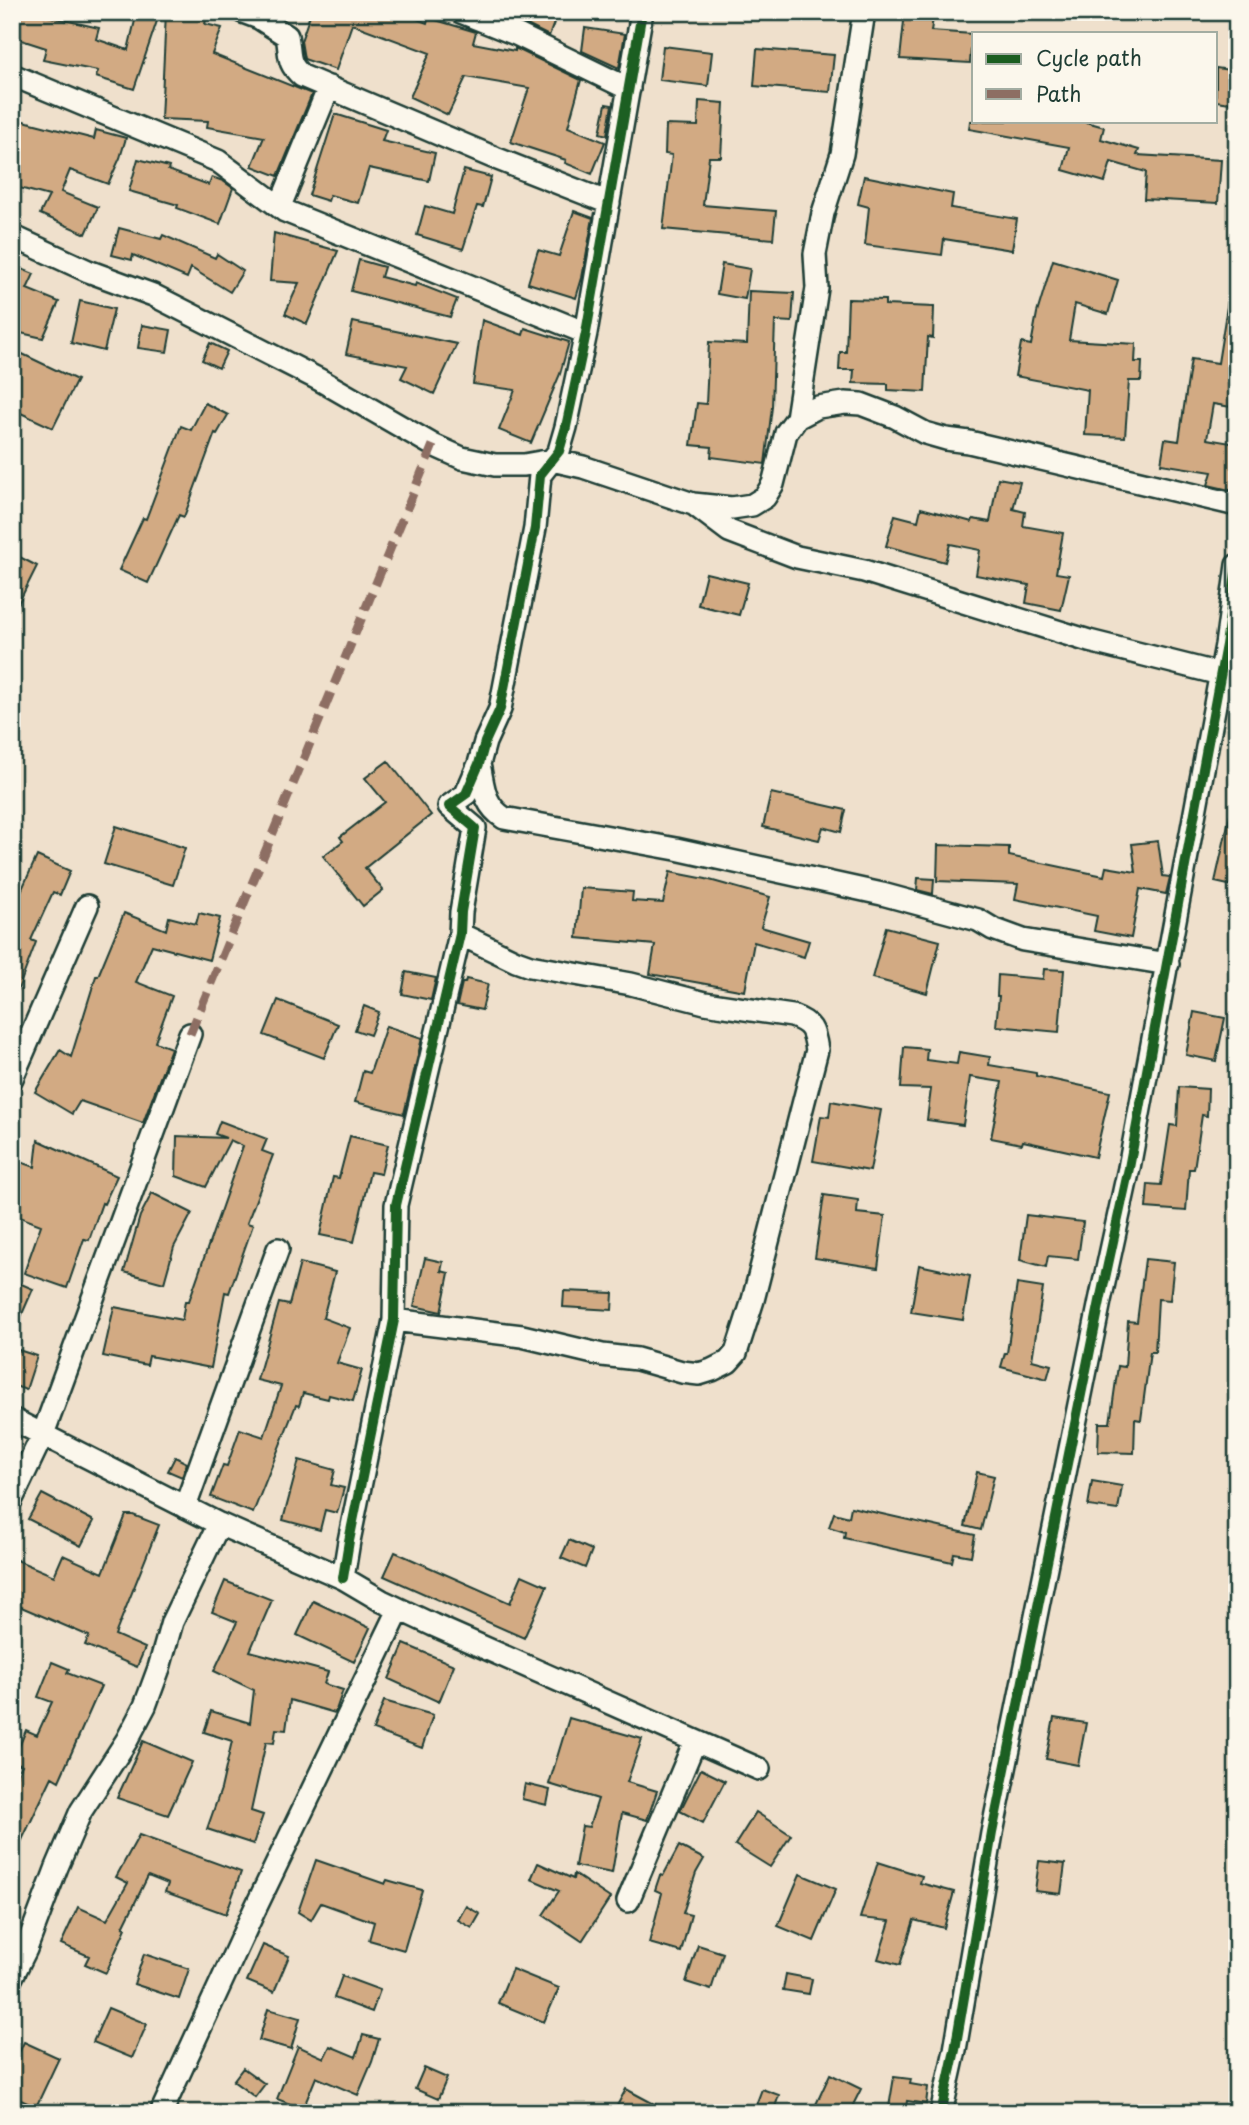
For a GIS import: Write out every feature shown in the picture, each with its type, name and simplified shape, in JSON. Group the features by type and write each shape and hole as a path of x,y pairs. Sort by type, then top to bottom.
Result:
{"street":[{"path":"243,12 277,19 287,36 293,68 302,76 495,158 609,202"},
{"path":"461,12 518,35 629,89"},
{"path":"475,828 449,806 466,794 500,709 535,528 540,475 559,451 586,333 642,12"},
{"path":"797,418 817,288 815,254 823,214 842,154 864,12"},
{"path":"12,75 218,161 285,211 586,333"},
{"path":"280,206 329,87"},
{"path":"12,236 88,271 153,296 320,380 433,445 462,458 495,465 524,465 552,460 583,467 693,504 732,508 752,505 765,497 773,484 786,433 797,418 818,407 845,403 861,404 895,417 925,433 946,439 969,442 1237,505"},
{"path":"693,504 729,531 797,557 864,571 1089,641 1220,674"},
{"path":"941,2113 955,2050 995,1819 1129,1168 1220,674 1237,565"},
{"path":"479,764 487,801 494,811 504,818 676,849 882,894 978,920 993,929 1023,940 1168,964"},
{"path":"475,828 504,818"},
{"path":"343,1578 394,1320 396,1205 460,934 475,828"},
{"path":"12,1078 87,906"},
{"path":"394,1320 522,1336 602,1355 637,1359 682,1372 699,1374 728,1362 736,1353 753,1300 817,1049 811,1028 805,1020 705,1003 631,984 530,966 460,934"},
{"path":"12,1499 43,1434 190,1034"},
{"path":"185,1507 278,1249"},
{"path":"12,1419 219,1524 343,1578 400,1610 760,1769"},
{"path":"12,1977 82,1811 145,1706 172,1622 219,1524"},
{"path":"161,2113 254,1911 400,1610"},
{"path":"628,1901 695,1741"}],"building":[{"path":"12,12 30,12 99,28 96,39 128,50 137,12 160,12 134,89 96,77 98,71 43,60 46,48 12,37"},
{"path":"166,12 178,12 206,20 205,24 222,28 212,54 312,94 278,176 252,166 264,137 207,127 208,121 161,119"},
{"path":"311,12 399,12 427,23 429,18 476,32 473,43 515,51 515,48 581,80 568,127 605,142 592,174 565,163 566,160 511,142 529,88 466,77 448,115 410,97 430,53 352,24 336,70 304,59 301,41"},
{"path":"530,12 558,12 549,36 525,24"},
{"path":"905,12 934,12 931,31 972,34 970,63 900,59"},
{"path":"585,28 625,34 619,68 582,51"},
{"path":"663,46 712,52 708,86 659,80"},
{"path":"757,49 834,55 830,92 754,86"},
{"path":"1218,68 1237,71 1237,104 1218,101"},
{"path":"699,101 724,103 721,157 709,157 703,205 776,211 773,239 663,229 672,155 665,154 666,125 698,126"},
{"path":"606,104 612,105 607,135 600,133"},
{"path":"335,114 386,130 382,141 435,153 429,181 369,168 358,203 330,195 328,201 309,195"},
{"path":"12,118 94,139 96,130 126,138 108,184 70,170 61,192 98,207 86,234 40,214 49,196 12,186"},
{"path":"970,121 1086,122 1104,127 1101,139 1139,150 1137,155 1221,160 1218,203 1144,199 1146,172 1111,162 1105,182 1063,170 1069,147 969,129"},
{"path":"138,159 169,167 168,170 209,185 212,177 233,188 220,224 177,208 178,205 129,191"},
{"path":"464,170 491,177 483,207 477,206 463,249 417,235 425,206 452,214"},
{"path":"864,176 953,194 951,208 1017,219 1012,250 944,239 942,255 865,245 869,207 858,204"},
{"path":"574,211 593,218 576,298 528,283 538,250 559,256"},
{"path":"119,228 161,239 163,235 215,258 217,254 243,271 230,292 191,268 187,278 133,255 132,260 112,255"},
{"path":"274,233 338,251 307,324 285,314 299,283 270,281"},
{"path":"359,260 384,267 381,277 415,286 416,283 457,299 450,317 351,291"},
{"path":"1053,260 1118,280 1108,314 1075,304 1069,340 1136,344 1135,362 1142,362 1141,381 1129,381 1125,437 1085,435 1088,390 1015,376 1021,343 1031,345 1037,313"},
{"path":"722,264 750,269 745,299 717,294"},
{"path":"12,265 34,274 27,289 59,302 43,338 12,331"},
{"path":"749,291 794,293 792,322 775,321 772,407 765,464 711,457 712,447 691,445 697,403 706,404 709,342 747,344"},
{"path":"848,299 885,300 885,305 934,307 933,338 928,337 925,392 888,390 888,384 853,383 854,370 839,370 840,352 846,352"},
{"path":"1228,300 1237,301 1237,408 1213,404 1207,439 1237,444 1237,480 1234,491 1208,485 1212,472 1161,464 1165,439 1179,441 1191,359 1218,363"},
{"path":"80,301 114,309 104,351 71,343"},
{"path":"482,320 523,335 525,328 569,342 560,374 531,443 499,430 515,390 473,384"},
{"path":"353,322 457,344 434,394 401,378 407,366 346,354"},
{"path":"142,325 171,330 167,352 138,348"},
{"path":"210,343 227,351 219,368 202,360"},
{"path":"12,349 77,380 53,428 12,409"},
{"path":"205,403 228,415 217,434 215,433 184,517 179,515 148,583 119,570 143,518 146,519 181,426 191,430"},
{"path":"998,478 1020,482 1013,509 1025,512 1023,526 1063,533 1056,573 1069,575 1061,610 1026,603 1029,585 976,575 980,550 950,544 945,562 886,546 895,515 918,521 921,508 972,522 973,519 990,522"},
{"path":"12,553 37,566 12,616"},
{"path":"706,573 748,583 739,615 698,605"},
{"path":"388,761 431,815 365,868 383,890 363,906 323,856 343,841 340,837 385,802 365,778"},
{"path":"771,793 846,810 841,832 823,827 819,840 763,827"},
{"path":"1230,815 1237,816 1237,887 1215,882"},
{"path":"116,826 185,848 173,885 104,864"},
{"path":"1158,841 1163,876 1170,877 1166,894 1140,889 1131,938 1094,931 1097,916 1015,899 1018,884 937,881 938,845 1009,847 1009,856 1104,876 1106,867 1136,872 1132,844"},
{"path":"37,856 70,871 60,895 53,892 31,940 36,942 12,1000 12,911"},
{"path":"670,872 770,897 761,927 809,941 804,957 754,942 745,991 650,974 655,945 577,938 581,888 633,892 632,901 663,903"},
{"path":"918,878 934,879 933,894 917,890"},
{"path":"124,913 166,930 169,917 196,924 199,913 220,918 209,960 152,945 136,982 172,996 155,1042 171,1048 143,1123 80,1101 72,1114 35,1092 60,1050 71,1057 96,976"},
{"path":"886,927 940,941 927,993 872,978"},
{"path":"1044,969 1064,970 1059,1032 996,1026 998,975 1043,979"},
{"path":"406,972 436,978 431,1000 402,994"},
{"path":"466,979 488,984 482,1010 457,1005 462,983 465,983"},
{"path":"278,1000 338,1024 324,1058 264,1035"},
{"path":"364,1006 379,1012 370,1035 355,1030"},
{"path":"1194,1012 1225,1018 1216,1061 1186,1055"},
{"path":"386,1026 422,1038 404,1114 355,1102 363,1071 370,1073"},
{"path":"904,1047 927,1049 926,1060 957,1064 959,1052 990,1057 989,1065 1036,1073 1036,1076 1110,1092 1095,1157 1023,1141 1022,1144 991,1138 1002,1082 970,1077 963,1125 927,1120 931,1089 901,1088"},
{"path":"1179,1087 1208,1089 1207,1116 1202,1115 1194,1169 1189,1169 1186,1211 1146,1208 1148,1184 1161,1185 1170,1125 1177,1126"},
{"path":"831,1101 881,1110 870,1171 813,1161 821,1116 829,1117"},
{"path":"220,1121 267,1139 262,1151 273,1155 247,1223 253,1225 229,1293 225,1292 211,1368 149,1356 147,1365 103,1356 114,1307 182,1320 185,1301 189,1301 243,1146 230,1140 206,1187 176,1176 177,1136 226,1138 215,1134"},
{"path":"350,1136 388,1145 381,1174 370,1172 354,1242 320,1235 333,1177 339,1178"},
{"path":"38,1140 117,1176 104,1204 102,1203 89,1240 84,1239 67,1288 24,1273 41,1225 12,1214 12,1159 35,1167"},
{"path":"152,1193 192,1213 174,1247 164,1283 124,1272 140,1216"},
{"path":"824,1195 858,1200 857,1213 885,1216 878,1268 815,1258"},
{"path":"1026,1215 1083,1222 1078,1259 1048,1256 1046,1267 1020,1260"},
{"path":"425,1258 443,1262 441,1271 449,1273 441,1312 414,1306"},
{"path":"1145,1259 1174,1262 1170,1300 1158,1299 1155,1352 1150,1352 1141,1420 1135,1419 1134,1453 1098,1452 1099,1423 1110,1423 1118,1366 1125,1367 1128,1321 1137,1322"},
{"path":"300,1263 335,1272 323,1318 350,1328 337,1363 362,1370 353,1401 329,1395 328,1399 303,1393 253,1513 211,1497 223,1465 227,1466 240,1429 264,1437 281,1386 257,1380 279,1303 289,1305"},
{"path":"919,1265 970,1276 963,1320 911,1312"},
{"path":"12,1280 33,1289 12,1337"},
{"path":"1017,1284 1043,1288 1032,1360 1051,1365 1047,1379 1001,1367 1007,1353"},
{"path":"564,1291 613,1293 612,1310 563,1307"},
{"path":"12,1348 37,1356 26,1390 12,1385"},
{"path":"175,1457 187,1463 182,1477 168,1471"},
{"path":"299,1460 335,1470 331,1485 344,1488 337,1513 325,1510 320,1530 283,1520"},
{"path":"977,1472 994,1476 981,1530 965,1526"},
{"path":"1092,1481 1122,1486 1118,1510 1088,1506"},
{"path":"42,1494 94,1521 81,1546 28,1519"},
{"path":"851,1507 975,1535 971,1556 954,1553 952,1562 844,1538 845,1532 829,1527 834,1513 849,1517"},
{"path":"126,1515 159,1525 115,1635 145,1648 137,1667 85,1645 89,1636 12,1603 12,1558 54,1576 63,1555 103,1573"},
{"path":"569,1540 592,1550 585,1568 561,1558"},
{"path":"395,1552 510,1603 522,1575 547,1586 524,1638 384,1576"},
{"path":"225,1581 272,1600 250,1651 328,1672 324,1684 343,1690 335,1713 290,1700 286,1730 276,1729 274,1743 266,1742 251,1811 263,1815 253,1844 207,1829 221,1789 232,1741 204,1732 211,1711 250,1723 254,1690 214,1671 237,1622 212,1612"},
{"path":"313,1601 370,1628 354,1662 297,1635"},
{"path":"404,1644 454,1665 439,1702 389,1679"},
{"path":"52,1662 69,1669 67,1673 101,1686 59,1781 52,1777 12,1861 12,1786 22,1765 13,1761 26,1730 37,1735 52,1702 38,1697"},
{"path":"384,1701 433,1715 422,1748 373,1730"},
{"path":"569,1718 642,1739 627,1782 657,1791 647,1820 622,1813 612,1873 575,1866 582,1826 589,1827 598,1799 549,1784"},
{"path":"1054,1718 1086,1723 1078,1765 1046,1759"},
{"path":"143,1741 192,1762 168,1815 117,1798"},
{"path":"701,1769 725,1781 703,1823 680,1811"},
{"path":"525,1784 550,1790 547,1805 522,1799"},
{"path":"756,1812 791,1835 770,1867 735,1845"},
{"path":"139,1835 241,1872 226,1914 165,1892 168,1884 148,1876 123,1927 126,1928 106,1973 85,1964 89,1956 61,1944 78,1907 107,1920 128,1883 116,1877"},
{"path":"679,1846 704,1859 696,1873 683,1913 691,1915 681,1952 649,1943 662,1893 655,1890 660,1875 663,1876"},
{"path":"316,1860 385,1884 387,1880 422,1890 404,1950 369,1940 374,1922 321,1903 311,1920 298,1912"},
{"path":"1039,1861 1065,1864 1061,1894 1035,1891"},
{"path":"878,1862 922,1876 920,1883 954,1892 944,1928 914,1920 900,1965 878,1959 890,1921 860,1918"},
{"path":"538,1863 573,1879 574,1874 610,1898 582,1941 543,1915 559,1891 531,1879"},
{"path":"800,1874 836,1889 814,1941 778,1926"},
{"path":"466,1906 480,1914 472,1928 458,1920"},
{"path":"263,1945 289,1956 274,1992 247,1981"},
{"path":"698,1945 723,1953 711,1990 686,1982"},
{"path":"144,1954 189,1969 179,1999 134,1984"},
{"path":"512,1969 559,1988 544,2022 498,2003"},
{"path":"786,1974 812,1979 809,1994 783,1990"},
{"path":"342,1976 380,1990 372,2012 334,1998"},
{"path":"108,2008 147,2024 132,2058 93,2042"},
{"path":"268,2009 300,2018 291,2049 259,2040"},
{"path":"363,2035 379,2039 358,2095 316,2077 303,2109 277,2099 298,2046 324,2058 330,2046 356,2057"},
{"path":"24,2042 59,2058 36,2107 12,2096 12,2067"},
{"path":"243,2068 265,2084 255,2097 233,2081"},
{"path":"424,2068 447,2078 438,2099 415,2089"},
{"path":"830,2074 861,2089 849,2113 812,2113"},
{"path":"894,2077 911,2079 910,2084 928,2087 926,2104 907,2101 905,2113 888,2113"},
{"path":"626,2089 671,2113 613,2113"},
{"path":"762,2089 779,2095 773,2113 753,2113"}],"marked path":[{"path":"190,1034 433,445"}],"cycle path":[{"path":"343,1578 394,1320 396,1205 460,934 475,828 449,806 466,794 500,709 535,528 540,475 559,451 586,333 642,12"},
{"path":"941,2113 955,2050 992,1833 1129,1168 1226,645 1237,565"}]}
